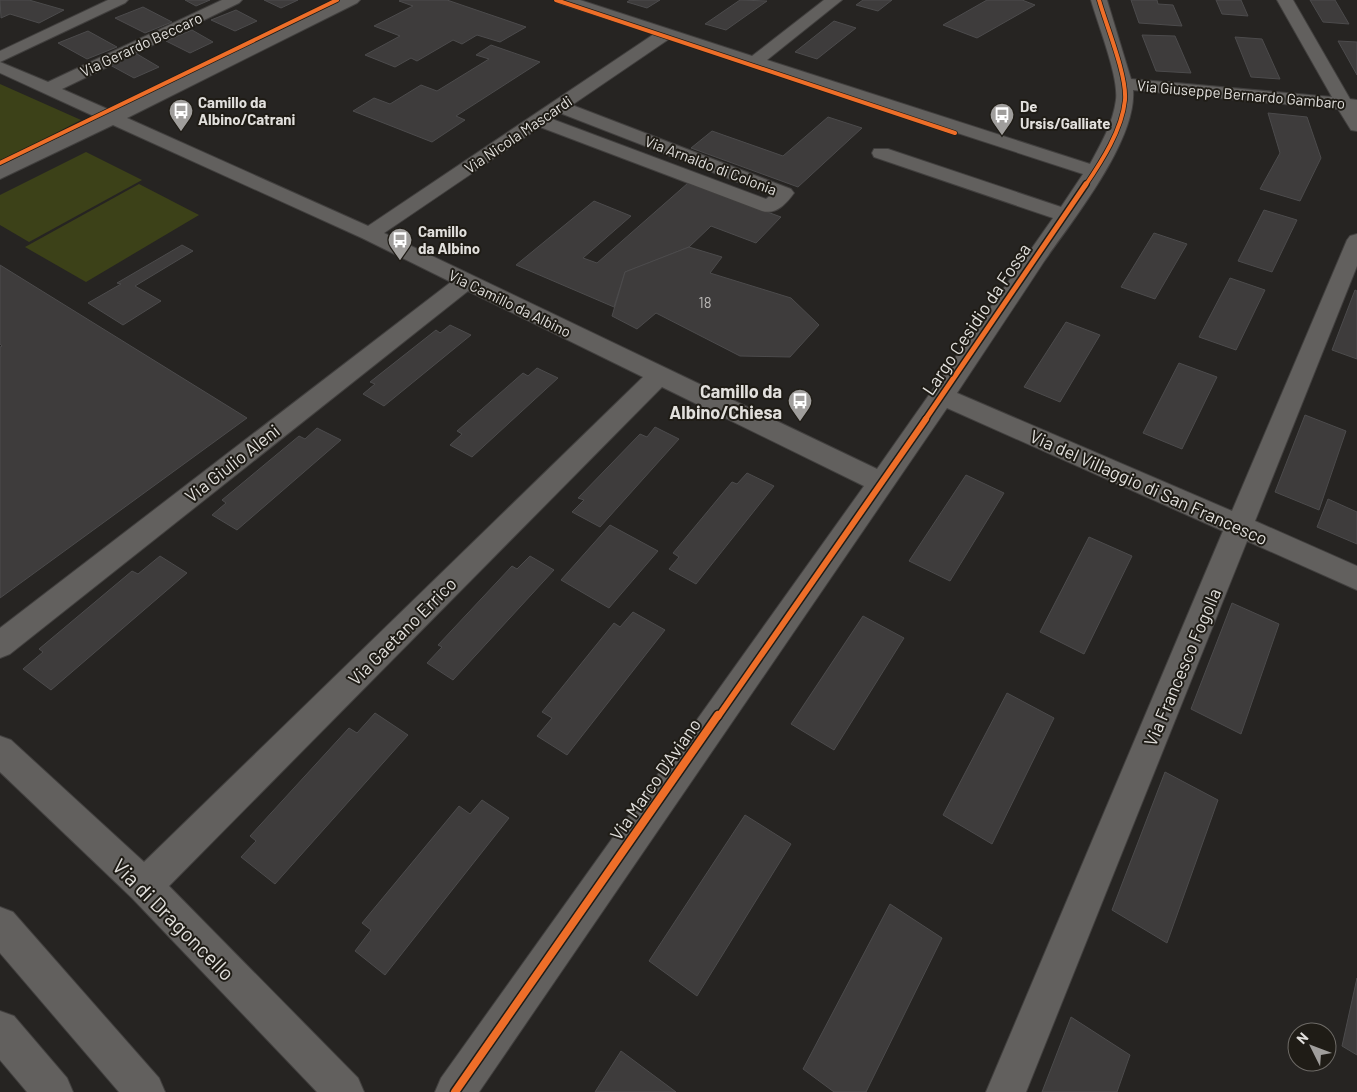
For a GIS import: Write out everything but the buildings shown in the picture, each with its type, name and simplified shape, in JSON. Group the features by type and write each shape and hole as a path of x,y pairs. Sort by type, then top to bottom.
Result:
{"street":[{"path":"0,57 120,0"},
{"name":"Via Gerardo Beccaro","path":"48,88 234,0"},
{"path":"0,173 352,0"},
{"path":"564,0 1094,172"},
{"path":"756,61 834,0"},
{"name":"Largo Cesidio da Fossa","path":"881,483 1094,172 1105,155 1120,122 1125,99 1124,84 1099,0"},
{"path":"1285,0 1351,105 1357,126"},
{"name":"Via Nicola Mascardi","path":"370,234 667,33"},
{"name":"Via Camillo da Albino","path":"0,67 370,234 465,282 881,483"},
{"name":"Via Giuseppe Bernardo Gambaro","path":"1124,84 1351,105"},
{"name":"Via Arnaldo di Colonia","path":"539,120 769,207 784,193 558,106"},
{"path":"881,153 1065,215"},
{"name":"Via Francesco Fogolla","path":"1006,1092 1240,528 1357,240"},
{"name":"Via Giulio Aleni","path":"0,645 465,282"},
{"name":"Via Gaetano Errico","path":"144,886 660,375"},
{"name":"Via del Villaggio di San Francesco","path":"942,396 1357,578"},
{"name":"Via Marco D'Aviano","path":"455,1092 881,483"},
{"name":"Via di Dragoncello","path":"0,751 144,886 344,1092"},
{"path":"0,925 146,1092"},
{"path":"0,1030 53,1092"}],"green space":[{"path":"0,84 81,120 0,162"},
{"path":"86,152 142,180 29,242 0,225 0,195"},
{"path":"139,184 199,215 86,282 25,247"}],"cycle path":[{"path":"0,163 337,0"},
{"path":"556,0 955,133"},
{"path":"455,1092 942,396 1100,164 1120,122 1125,99 1124,84 1099,0"}],"place":[{"name":"Camillo da Albino/Catrani","path":"181,132"},
{"name":"De Ursis/Galliate","path":"1002,136"},
{"name":"Camillo da Albino","path":"400,261"},
{"name":"Camillo da Albino/Chiesa","path":"800,422"}]}
